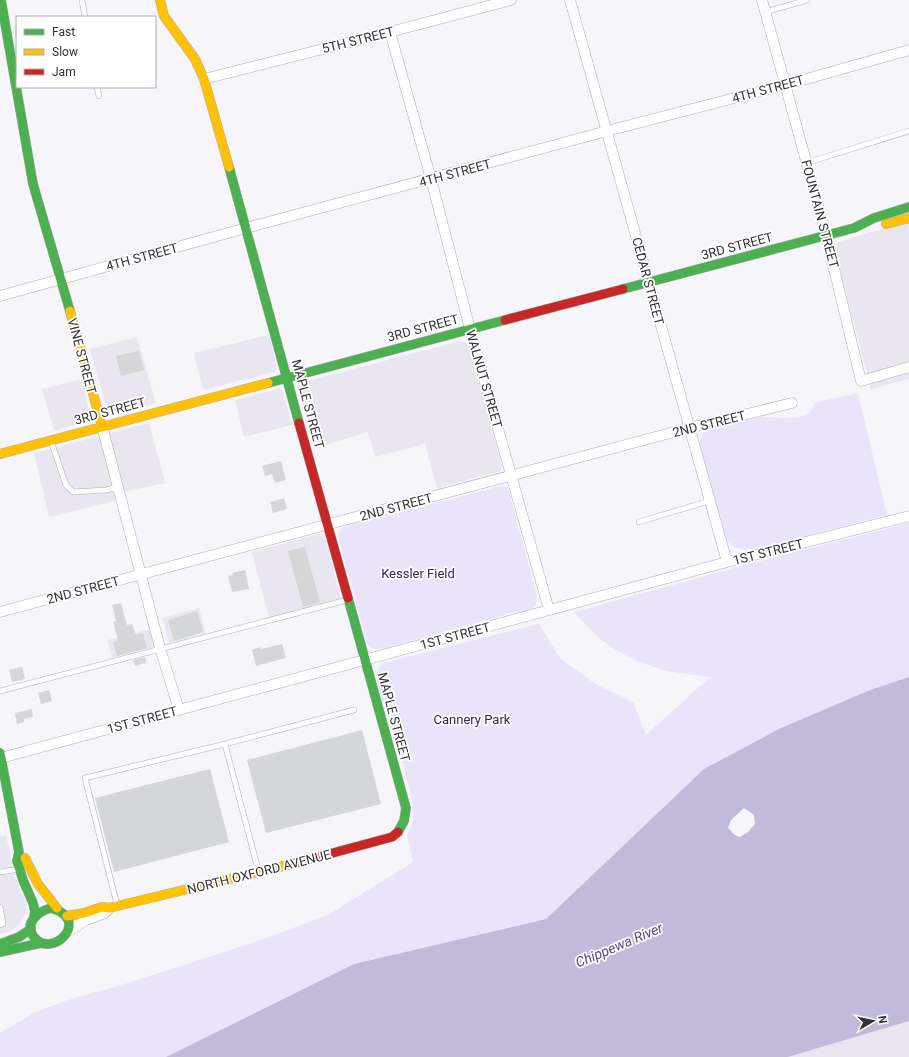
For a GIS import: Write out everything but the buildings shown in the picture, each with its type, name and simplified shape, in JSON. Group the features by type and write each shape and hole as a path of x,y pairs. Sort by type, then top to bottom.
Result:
{"street":[{"name":"VINE STREET","path":"2,0 16,83"},
{"name":"MAPLE STREET","path":"160,0 162,16 195,59 204,79 288,377 347,600 406,808 404,825"},
{"name":"5TH STREET","path":"204,79 511,0"},
{"name":"CEDAR STREET","path":"570,0 727,562"},
{"name":"FOUNTAIN STREET","path":"762,0 826,235 861,381 909,367"},
{"name":"WALNUT STREET","path":"390,32 548,610"},
{"name":"4TH STREET","path":"0,296 246,228 785,85 909,50"},
{"name":"VINE STREET","path":"17,88 33,184 102,426 160,648 179,710"},
{"name":"3RD STREET","path":"854,228 863,222 909,208"},
{"name":"3RD STREET","path":"0,454 826,235 854,228 866,228 909,218"},
{"name":"2ND STREET","path":"0,612 689,428 792,403"},
{"name":"1ST STREET","path":"1,762 179,710 365,661 548,610 727,562 909,516"},
{"path":"1,762 19,852 17,861 35,911 31,929 32,934 35,939 41,943"},
{"name":"NORTH OXFORD AVENUE","path":"67,916 84,913 102,906 113,907 259,873 392,837 400,831 404,825"},
{"path":"0,952 41,943 54,944 66,936 68,931 69,925 67,916 48,899 19,852"},
{"name":"NORTH OXFORD AVENUE","path":"68,931 86,920 105,914 113,907"},
{"path":"34,918 38,913 51,908 57,908"},
{"path":"0,944 19,937 31,929"}],"lane":[{"path":"82,0 85,16"},
{"path":"766,12 807,0"},
{"path":"98,88 99,96"},
{"path":"806,163 909,131"},
{"path":"51,440 66,485 73,492 106,490 118,487"},
{"path":"639,522 709,501"},
{"path":"0,691 347,600"},
{"path":"113,907 85,778 225,744 354,710"},
{"path":"225,744 259,873"},
{"path":"0,872 20,869"},
{"path":"0,907 3,924 0,925"}],"shaded area":[{"path":"909,221 909,379 871,389 834,247 838,242"},
{"path":"269,335 277,368 274,372 203,390 194,353"},
{"path":"137,337 156,403 122,413 112,413 106,406 90,349"},
{"path":"460,341 466,343 469,348 502,466 501,471 437,488 425,444 375,457 368,432 315,448 300,394 300,387 304,382"},
{"path":"82,379 89,411 88,419 84,422 54,431 42,389"},
{"path":"281,389 283,392 292,425 244,437 235,400"},
{"path":"149,423 165,483 114,494 115,501 49,517 34,453"},
{"path":"319,534 325,537 341,599 269,618 252,552"},
{"path":"199,608 206,633 169,643 162,618"},
{"path":"150,629 154,647 112,658 108,640"},
{"path":"6,835 15,877 27,905 26,912 20,924 11,931 0,934 0,836"},
{"path":"909,1021 909,1057 788,1057 801,1053"}],"green space":[{"path":"858,393 887,515 755,549 740,549 730,544 727,541 700,446 700,440 703,434 723,426 763,417 800,417 812,410 814,403"},
{"name":"Kessler Field","path":"501,486 508,487 537,597 536,605 528,611 512,613 385,648 377,649 370,647 367,643 338,536 340,529 349,525"},
{"name":"Cannery Park","path":"909,523 909,677 870,690 781,728 704,769 546,919 354,964 166,1057 0,1057 0,1033 34,1013 68,1000 128,983 258,941 328,915 413,862 407,835 413,821 412,799 389,713 382,702 376,676 377,670 383,663 539,624 560,658 595,684 633,702 646,735 710,677 666,671 637,661 619,652 599,638 574,612 775,557"}],"water":[{"name":"Chippewa River","path":"909,677 909,1021 788,1057 166,1057 354,964 546,919 704,769 781,728 870,690","holes":["744,808 754,815 755,824 748,832 740,837 735,835 728,828 731,820"]}],"traffic: fast":[{"path":"1,0 16,86"},
{"path":"16,88 33,184 70,311"},
{"path":"229,167 299,423"},
{"path":"623,289 854,228 874,218 909,207"},
{"path":"268,383 505,320"},
{"path":"348,598 406,808 404,821 398,832"},
{"path":"0,753 19,852 17,861 33,903 35,911 34,918"},
{"path":"51,908 63,914 68,921 69,929 65,936 58,941 50,944 41,943 31,932 31,922 37,915 51,908"},
{"path":"0,944 19,937 31,929"},
{"path":"0,952 41,943"}],"traffic: slow":[{"path":"160,0 164,16 195,59 204,79 229,167"},
{"path":"886,224 909,218"},
{"path":"70,311 102,426"},
{"path":"0,454 268,383"},
{"path":"25,858 38,884 57,908"},
{"path":"67,916 84,913 102,907 109,908 292,864"}],"traffic: jam":[{"path":"505,320 623,289"},
{"path":"299,423 348,598"},
{"path":"292,864 392,837 398,832"}]}
